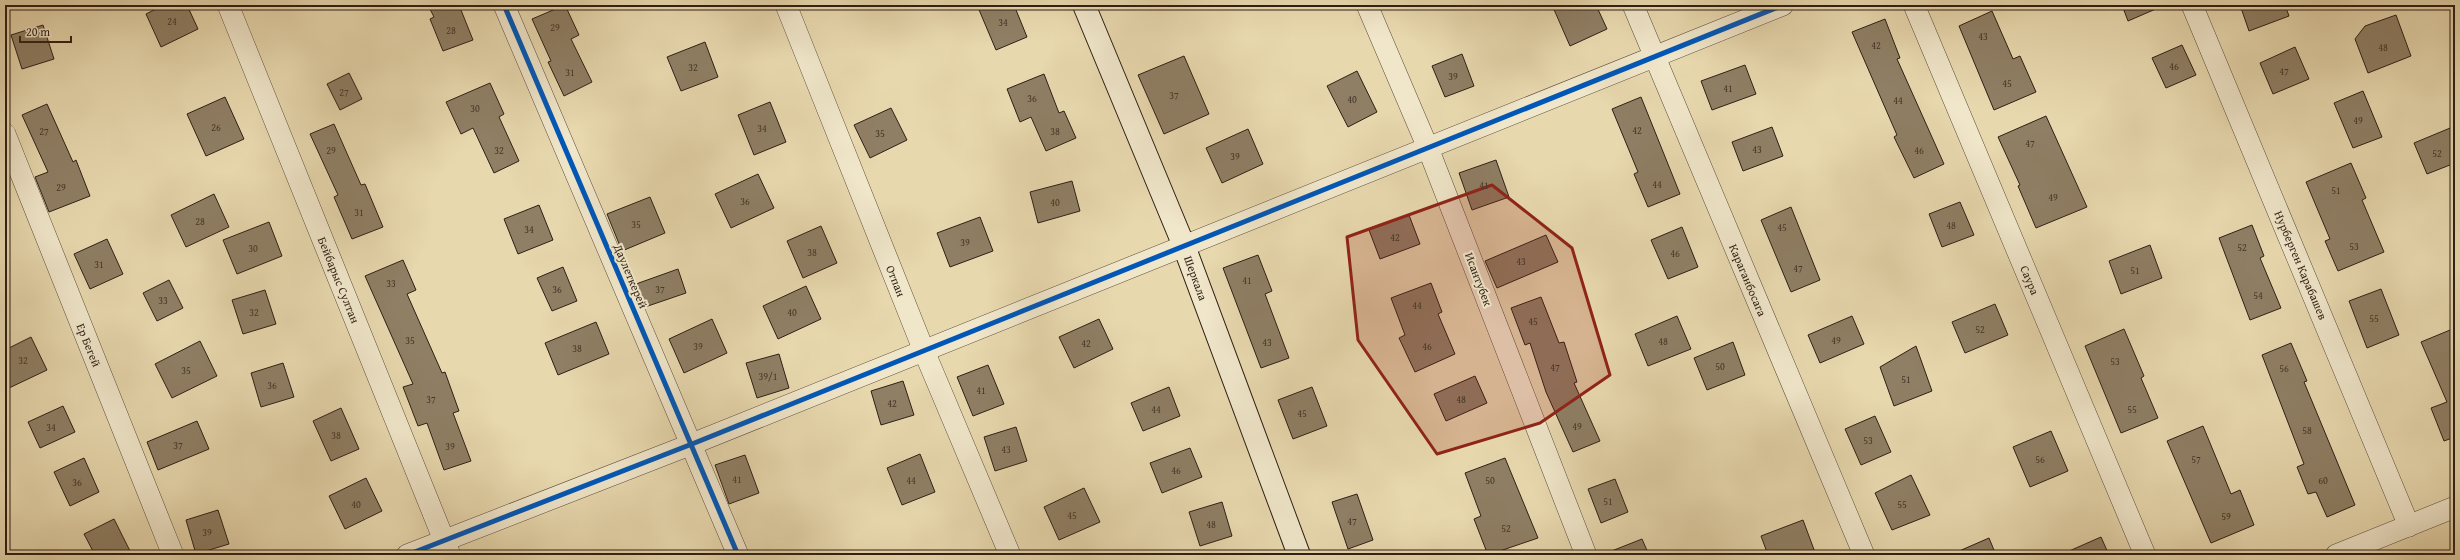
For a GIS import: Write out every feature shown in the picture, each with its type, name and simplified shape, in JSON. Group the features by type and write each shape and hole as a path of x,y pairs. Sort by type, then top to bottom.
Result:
{"street":[{"name":"Бейбарыс Султан","path":"228,5 447,548"},
{"name":"Даулеткерей","path":"504,5 738,555"},
{"name":"Отпан","path":"786,5 924,351 1010,555"},
{"name":"Шеркала","path":"1084,5 1184,246 1299,555"},
{"name":"Исантубек","path":"1367,5 1428,148 1586,555"},
{"name":"Караганбосага","path":"1634,5 1654,57 1864,555"},
{"path":"407,555 447,548 692,444 1783,5"},
{"name":"Саура","path":"1914,5 2145,555"},
{"name":"Нурберген Карабашев","path":"2192,5 2409,526"},
{"name":"Ер Бегей","path":"5,134 173,555"},
{"path":"2336,555 2455,507"}],"highlighted area":[{"path":"1492,185 1572,248 1610,375 1540,423 1437,454 1358,340 1347,237"}],"building":[{"path":"164,5 187,5 198,29 161,47 146,14"},
{"path":"428,5 459,5 473,40 443,51 430,19 434,17"},
{"path":"565,5 579,35 571,39 592,82 564,96 548,62 551,61 532,19"},
{"path":"977,5 1014,5 1027,37 996,50"},
{"path":"1552,5 1596,5 1607,29 1570,46"},
{"path":"2122,5 2165,5 2128,21"},
{"path":"2240,5 2285,5 2289,16 2249,31"},
{"path":"1992,11 2013,59 2020,56 2036,92 1994,110 1959,26"},
{"path":"2396,15 2411,56 2368,73 2355,39 2365,26"},
{"path":"1885,19 1900,58 1897,59 1944,164 1914,178 1894,137 1897,135 1852,32"},
{"path":"43,25 54,59 22,69 11,35"},
{"path":"705,42 718,77 681,91 667,57"},
{"path":"2182,45 2196,75 2166,88 2152,58"},
{"path":"2295,47 2309,79 2273,94 2260,63"},
{"path":"1462,54 1474,86 1445,97 1432,66"},
{"path":"1184,56 1209,114 1164,134 1138,75"},
{"path":"1745,65 1756,94 1712,110 1701,81"},
{"path":"1357,71 1377,112 1348,127 1327,86"},
{"path":"349,73 362,99 340,110 327,84"},
{"path":"1044,74 1059,113 1064,111 1076,138 1046,151 1031,117 1020,122 1007,89"},
{"path":"490,83 504,114 499,117 519,161 494,173 473,128 461,134 446,102"},
{"path":"2363,91 2382,137 2353,148 2334,103"},
{"path":"225,97 244,139 206,156 187,114"},
{"path":"1641,97 1680,194 1648,207 1634,174 1638,172 1612,109"},
{"path":"770,102 786,142 754,155 738,115"},
{"path":"47,104 73,162 76,160 90,196 49,212 35,177 48,172 22,115"},
{"path":"891,108 907,140 870,158 854,125"},
{"path":"2046,116 2087,207 2036,228 2018,186 2020,185 1998,137"},
{"path":"334,124 361,185 365,184 383,227 352,239 334,197 338,195 310,134"},
{"path":"2455,126 2455,163 2427,174 2414,143"},
{"path":"1772,127 1783,156 1743,171 1732,142"},
{"path":"1248,129 1263,164 1222,183 1206,148"},
{"path":"1496,160 1509,197 1472,210 1459,173"},
{"path":"2351,163 2366,198 2362,200 2384,252 2338,271 2325,241 2330,239 2306,182"},
{"path":"758,174 774,208 731,228 715,194"},
{"path":"1072,181 1080,211 1038,223 1030,192"},
{"path":"214,194 229,227 186,247 171,215"},
{"path":"650,197 665,233 622,251 607,214"},
{"path":"1960,202 1974,235 1942,247 1929,214"},
{"path":"539,205 553,240 518,254 504,219"},
{"path":"1791,207 1820,280 1791,292 1761,220"},
{"path":"1409,215 1420,244 1380,259 1369,230"},
{"path":"980,217 993,251 950,267 937,233"},
{"path":"269,222 282,256 237,274 223,240"},
{"path":"2252,225 2264,256 2260,258 2281,308 2250,320 2219,238"},
{"path":"821,226 837,263 803,278 787,241"},
{"path":"1682,227 1698,267 1668,279 1651,240"},
{"path":"1546,235 1558,262 1497,288 1485,261"},
{"path":"107,239 123,274 90,289 74,254"},
{"path":"2150,245 2162,278 2121,294 2109,261"},
{"path":"1258,255 1272,291 1265,294 1289,358 1261,368 1223,268"},
{"path":"403,260 416,290 407,294 442,373 445,372 459,411 453,413 471,461 444,470 427,423 418,426 403,387 413,384 365,276"},
{"path":"563,267 577,301 552,311 537,278"},
{"path":"678,269 686,293 645,307 636,284"},
{"path":"169,280 183,308 157,321 143,293"},
{"path":"1431,283 1442,312 1438,314 1455,354 1415,372 1399,338 1405,335 1391,298"},
{"path":"806,286 821,319 778,339 763,306"},
{"path":"2381,289 2399,335 2367,348 2349,301"},
{"path":"265,290 276,324 243,334 232,300"},
{"path":"1541,297 1559,343 1564,342 1577,382 1574,383 1600,441 1573,452 1546,392 1530,343 1525,345 1511,308"},
{"path":"1995,304 2008,335 1965,353 1952,322"},
{"path":"1677,316 1691,349 1648,366 1635,334"},
{"path":"1852,316 1864,344 1820,363 1808,335"},
{"path":"712,319 727,353 684,373 669,339"},
{"path":"1099,319 1113,349 1074,368 1059,337"},
{"path":"596,322 609,354 558,375 545,343"},
{"path":"2455,328 2455,437 2444,441 2431,408 2447,402 2421,342"},
{"path":"2124,329 2144,376 2141,378 2158,418 2121,433 2085,346"},
{"path":"31,337 47,370 9,388 5,378 5,350"},
{"path":"200,341 217,376 172,398 155,364"},
{"path":"1733,342 1745,375 1707,390 1694,358"},
{"path":"2291,343 2307,381 2304,382 2355,505 2327,517 2316,492 2308,494 2297,467 2304,464 2262,355"},
{"path":"1916,346 1932,391 1894,406 1880,367"},
{"path":"779,354 789,388 757,398 746,363"},
{"path":"283,363 294,397 261,407 251,373"},
{"path":"988,365 1004,404 973,416 957,377"},
{"path":"1475,376 1487,403 1446,421 1434,394"},
{"path":"903,381 914,415 881,425 871,391"},
{"path":"1169,387 1180,416 1143,431 1131,403"},
{"path":"1312,387 1327,426 1293,439 1278,400"},
{"path":"63,406 75,432 40,448 28,422"},
{"path":"341,408 359,449 331,461 313,421"},
{"path":"1875,416 1891,452 1861,465 1845,429"},
{"path":"197,421 209,449 158,470 147,442"},
{"path":"2203,426 2231,494 2240,490 2254,525 2211,543 2167,441"},
{"path":"1016,427 1027,461 995,471 984,437"},
{"path":"2051,431 2068,471 2030,487 2013,447"},
{"path":"1190,448 1202,477 1162,493 1150,463"},
{"path":"920,454 935,492 902,505 887,468"},
{"path":"745,455 759,493 729,504 715,465"},
{"path":"84,458 99,492 70,506 54,472"},
{"path":"1505,458 1538,538 1488,555 1474,519 1481,516 1465,473"},
{"path":"1911,475 1930,515 1892,530 1875,493"},
{"path":"366,478 382,511 345,529 329,496"},
{"path":"1615,479 1628,512 1601,523 1588,489"},
{"path":"1084,488 1100,522 1059,540 1044,507"},
{"path":"1357,494 1373,540 1348,549 1332,502"},
{"path":"1222,502 1232,536 1200,546 1189,512"},
{"path":"218,510 229,544 196,554 186,520"},
{"path":"114,519 132,555 95,555 84,534"},
{"path":"1803,520 1816,555 1768,555 1761,536"},
{"path":"2101,537 2109,555 2060,555"},
{"path":"1989,538 1996,555 1950,555"},
{"path":"1642,539 1649,555 1604,555 1604,554"}],"cycle path":[{"path":"504,5 738,555"},
{"path":"407,555 692,444 1783,5"}]}
